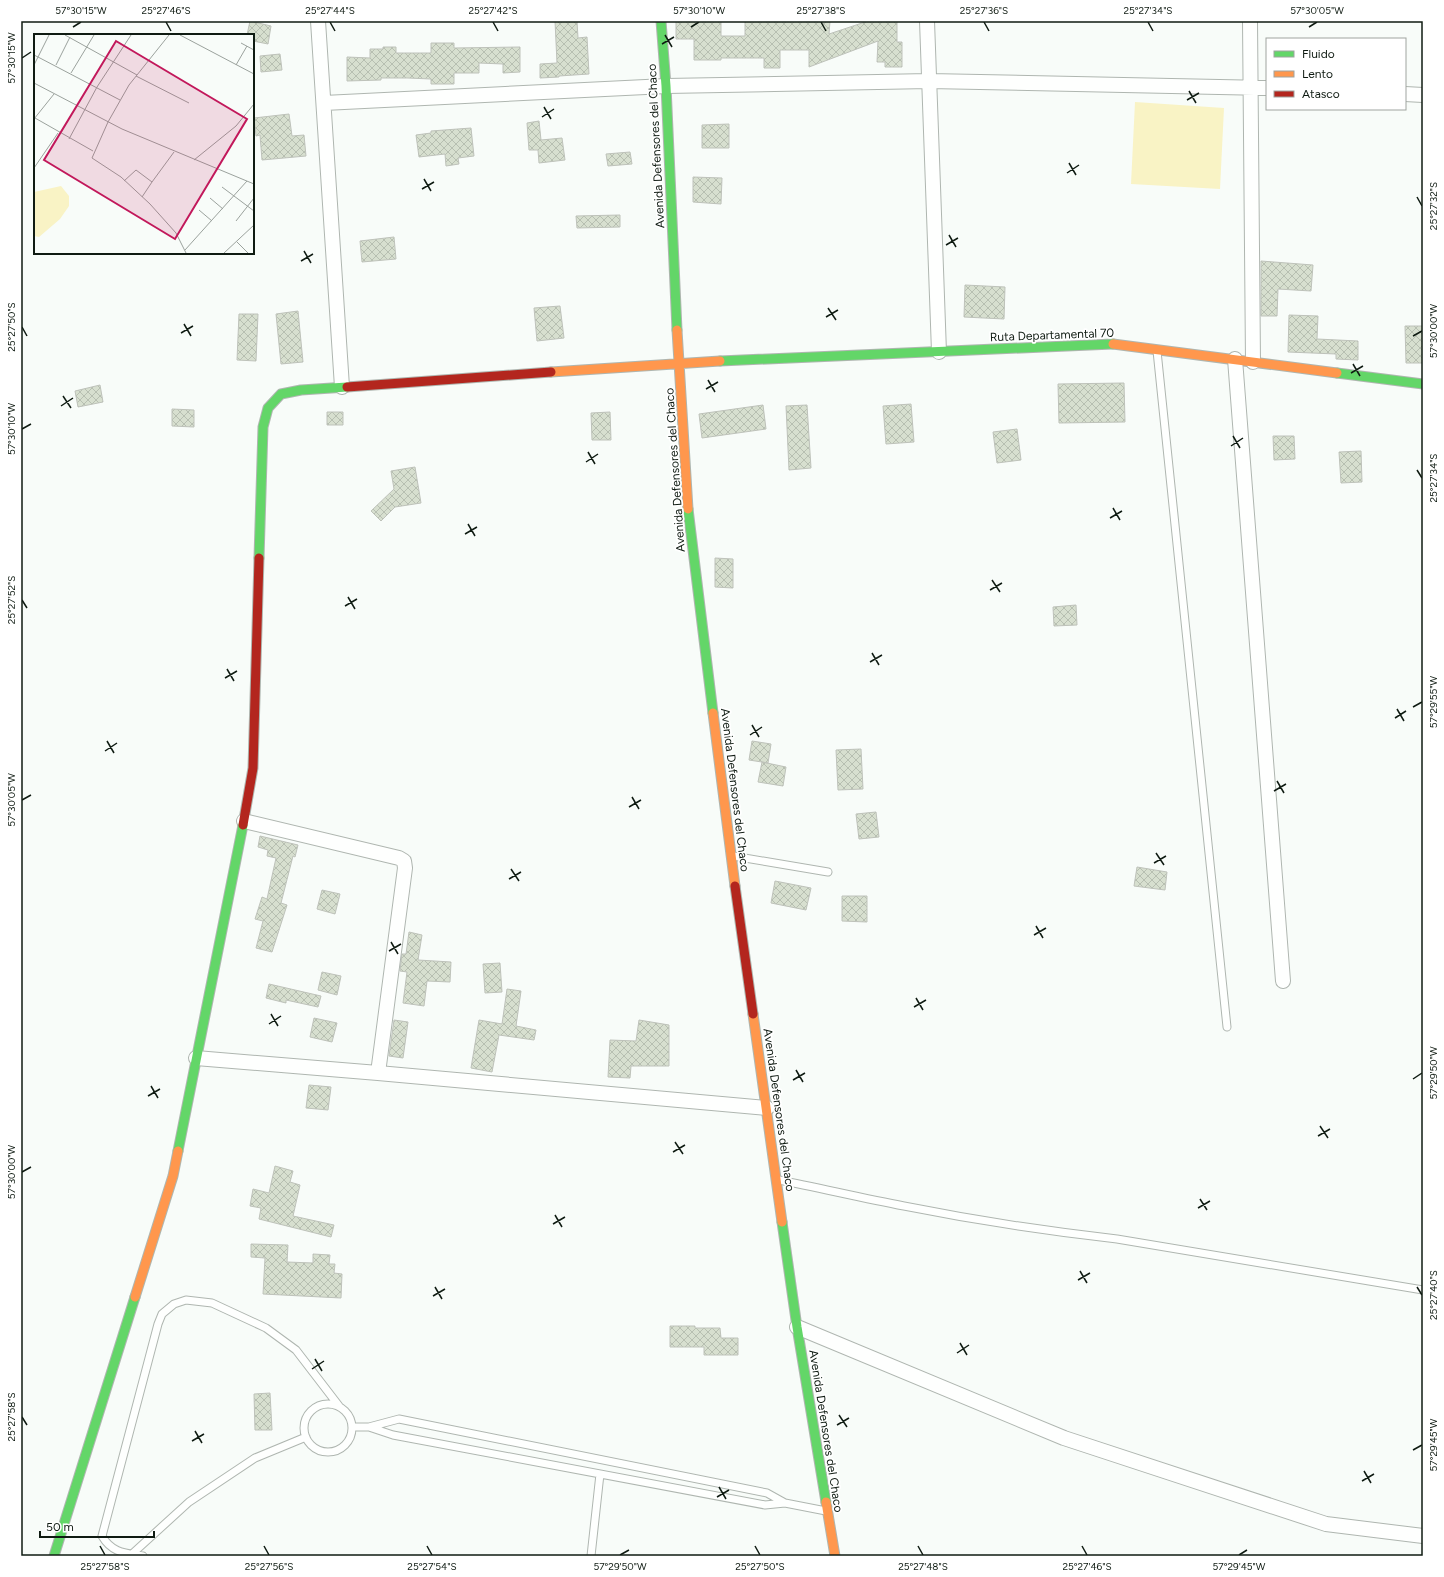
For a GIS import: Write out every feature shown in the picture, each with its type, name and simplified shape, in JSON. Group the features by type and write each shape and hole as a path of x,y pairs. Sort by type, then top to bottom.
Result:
{"main road":[{"name":"Avenida Defensores del Chaco","path":"661,21 666,86 679,363 689,527 731,856 797,1327 835,1556"},
{"name":"Ruta Departamental 70","path":"54,1556 173,1176 244,821 253,768 263,427 268,408 281,394 301,390 679,363 1118,344 1423,384"}],"street":[{"path":"318,21 342,387"},
{"path":"927,21 939,352"},
{"path":"1250,21 1252,362"},
{"path":"324,103 666,86 929,81 1266,88"},
{"path":"1406,94 1423,95"},
{"path":"1235,360 1284,981"},
{"path":"244,821 399,858 404,861 405,868 378,1073"},
{"path":"196,1058 767,1108"},
{"path":"797,1327 1064,1438 1326,1524 1423,1536"}],"lane":[{"path":"1157,349 1227,1027"},
{"path":"731,856 828,872"},
{"path":"777,1180 966,1217 1117,1239 1423,1290"},
{"path":"143,1556 116,1551 106,1544 102,1536 158,1324 162,1314 174,1304 186,1300 212,1303 266,1328 296,1350 339,1406 346,1411 351,1418 352,1435 342,1448 334,1452 317,1450 310,1444 304,1429 305,1421 309,1413 315,1407 323,1404 339,1406"},
{"path":"352,1427 369,1426 399,1419 767,1493 785,1503 828,1512"},
{"path":"369,1426 393,1435 765,1505 785,1503"},
{"path":"132,1554 195,1498 256,1458 306,1437"},
{"path":"591,1556 600,1474"}],"shaded area":[{"path":"1135,102 1224,108 1220,189 1131,184"}],"building":[{"path":"250,21 271,26 268,44 254,41 254,34 247,34"},
{"path":"555,21 577,21 578,38 587,37 589,74 540,78 540,64 557,63"},
{"path":"676,21 721,21 721,36 745,36 745,21 830,21 829,34 868,21 897,21 897,42 902,42 902,67 885,67 885,62 877,62 878,41 809,67 809,50 780,50 780,68 764,68 764,58 721,58 721,60 694,60 694,39 676,39"},
{"path":"431,43 454,43 454,48 520,47 520,72 503,73 503,64 479,63 479,73 454,73 454,84 431,84 431,79 408,78 381,78 381,80 347,81 347,57 370,58 370,49 383,49 383,47 396,47 396,53 431,53"},
{"path":"280,54 282,70 261,72 260,56"},
{"path":"289,114 292,136 304,135 306,156 262,160 260,135 256,136 254,118"},
{"path":"539,121 541,140 562,138 565,160 539,163 538,150 529,150 527,123"},
{"path":"729,124 729,148 702,148 702,125"},
{"path":"471,128 474,156 458,158 459,164 446,166 445,154 419,157 416,135 431,133 431,131"},
{"path":"630,152 632,164 608,166 606,154"},
{"path":"693,177 722,178 721,204 693,202"},
{"path":"620,215 620,227 577,228 576,216"},
{"path":"394,237 396,259 362,262 360,241"},
{"path":"1261,261 1313,265 1311,291 1278,289 1277,316 1261,316"},
{"path":"965,285 1005,287 1004,319 964,317"},
{"path":"560,306 564,338 537,341 534,308"},
{"path":"298,311 303,362 281,364 276,314"},
{"path":"239,314 258,314 256,361 237,360"},
{"path":"1289,315 1318,316 1317,339 1358,341 1358,360 1336,359 1336,354 1288,352"},
{"path":"1405,326 1423,326 1423,363 1406,363"},
{"path":"1124,383 1125,422 1059,423 1058,384"},
{"path":"100,385 103,402 78,407 75,391"},
{"path":"911,404 914,442 886,444 883,406"},
{"path":"763,405 766,429 702,438 699,414"},
{"path":"807,405 811,468 789,470 786,406"},
{"path":"172,409 194,410 194,427 172,426"},
{"path":"327,412 343,412 343,425 327,425"},
{"path":"610,412 611,440 592,440 591,413"},
{"path":"1017,429 1021,460 997,463 993,432"},
{"path":"1273,436 1294,436 1295,459 1274,460"},
{"path":"1361,451 1362,482 1341,483 1339,452"},
{"path":"415,467 421,503 395,507 381,521 371,511 394,489 391,471"},
{"path":"715,558 733,559 733,588 715,587"},
{"path":"1076,605 1077,625 1054,626 1053,607"},
{"path":"752,741 771,744 768,763 749,760"},
{"path":"861,749 863,789 838,790 836,750"},
{"path":"762,762 786,767 783,786 758,782"},
{"path":"876,812 879,837 859,839 856,814"},
{"path":"260,836 298,845 295,857 293,856 281,903 287,905 272,952 256,948 263,921 255,919 262,897 267,899 276,858 267,856 268,850 258,847"},
{"path":"1137,867 1167,872 1165,890 1134,886"},
{"path":"775,881 811,888 806,910 771,903"},
{"path":"322,890 340,894 335,914 317,909"},
{"path":"842,896 867,896 867,922 842,921"},
{"path":"409,932 422,935 418,960 451,962 450,982 427,981 424,1006 403,1003 407,972 400,971 402,954 406,954"},
{"path":"500,963 502,992 485,993 483,964"},
{"path":"322,972 341,976 337,995 318,990"},
{"path":"269,984 321,996 318,1007 286,1000 286,1003 266,998"},
{"path":"507,989 521,991 516,1026 536,1030 534,1040 499,1035 492,1072 471,1068 479,1020 502,1024"},
{"path":"314,1018 337,1023 332,1042 310,1037"},
{"path":"394,1020 408,1022 403,1058 389,1056"},
{"path":"639,1020 669,1025 669,1066 631,1066 630,1078 608,1077 610,1040 636,1041"},
{"path":"309,1085 331,1087 328,1110 306,1108"},
{"path":"275,1166 293,1171 290,1182 300,1185 293,1216 334,1225 331,1237 259,1219 261,1208 250,1206 253,1189 269,1193"},
{"path":"251,1244 288,1245 287,1262 313,1263 313,1254 330,1255 329,1264 335,1264 334,1273 342,1274 341,1298 263,1294 265,1258 251,1257"},
{"path":"670,1326 720,1328 721,1338 738,1338 738,1355 704,1355 704,1347 670,1347"},
{"path":"270,1393 272,1430 255,1430 254,1394"}],"traffic: fast":[{"path":"661,21 666,86 677,330"},
{"path":"720,361 1113,344"},
{"path":"1337,373 1423,384"},
{"path":"259,558 263,427 268,408 281,394 301,390 347,387"},
{"path":"688,509 713,713"},
{"path":"178,1151 243,825"},
{"path":"782,1222 797,1327 826,1502"},
{"path":"54,1556 135,1297"}],"traffic: slow":[{"path":"677,330 688,509"},
{"path":"1113,344 1337,373"},
{"path":"551,372 720,361"},
{"path":"713,713 735,886"},
{"path":"753,1014 782,1222"},
{"path":"135,1297 173,1176 178,1151"},
{"path":"826,1502 835,1556"}],"traffic: jam":[{"path":"347,387 551,372"},
{"path":"243,825 253,768 259,558"},
{"path":"735,886 753,1014"}]}
